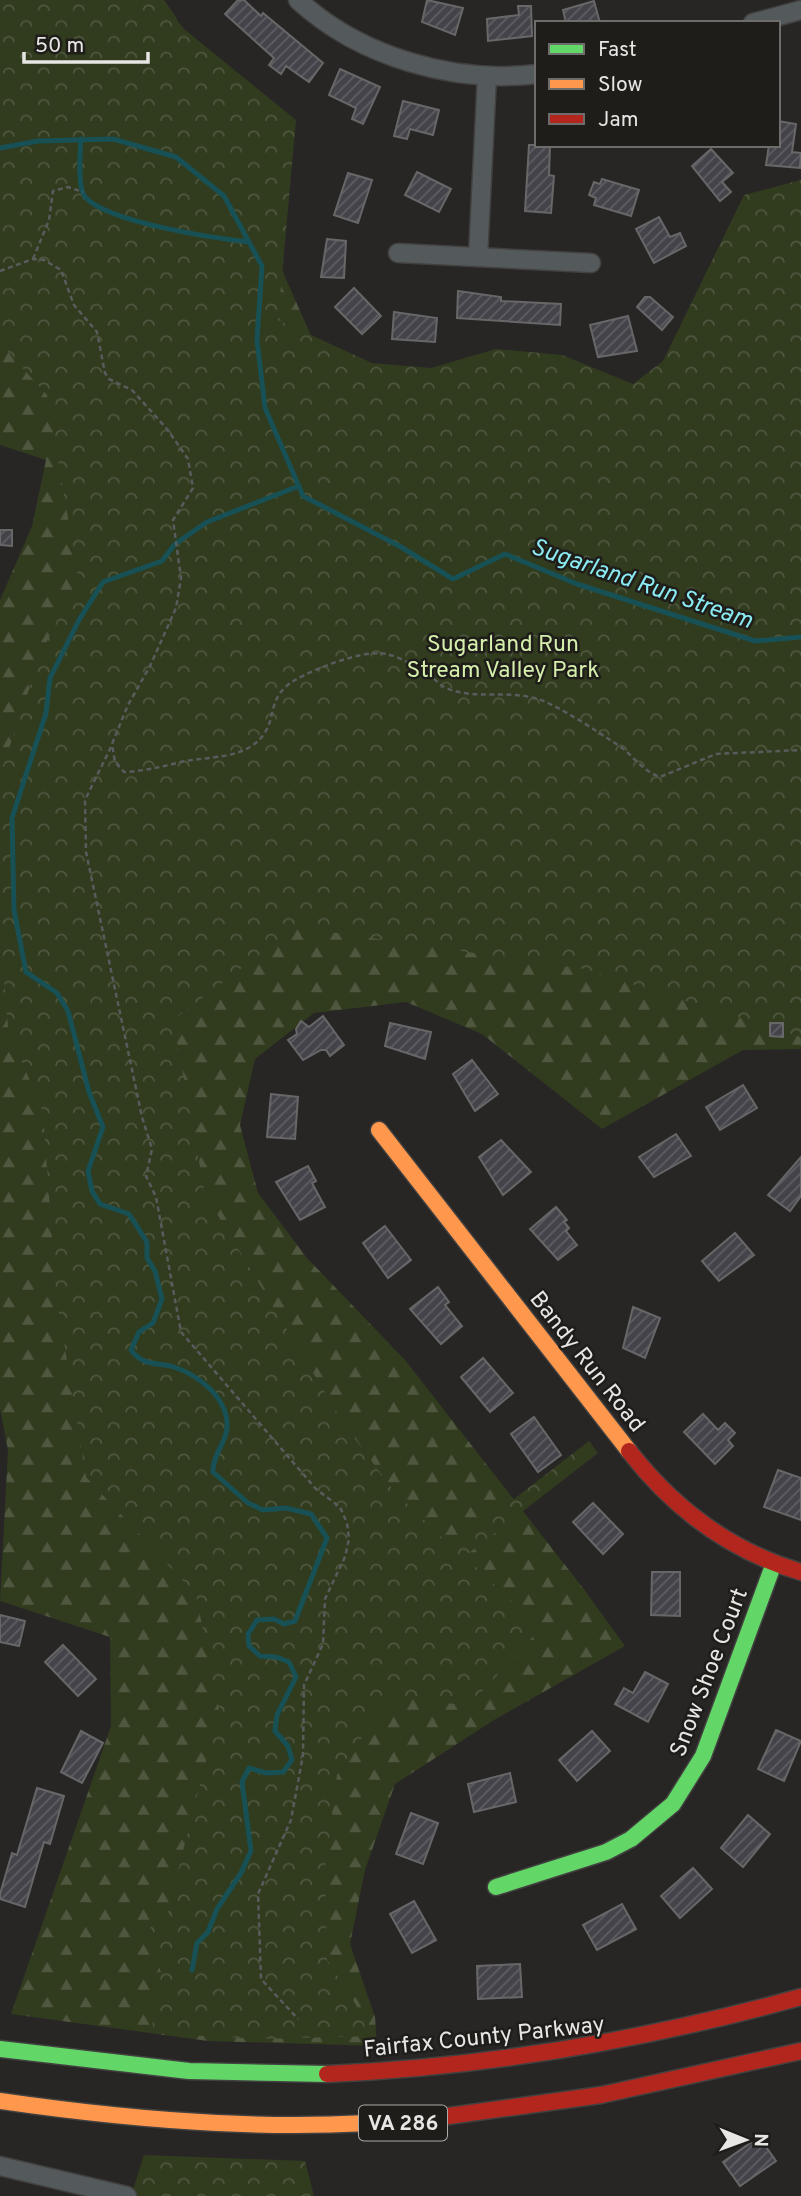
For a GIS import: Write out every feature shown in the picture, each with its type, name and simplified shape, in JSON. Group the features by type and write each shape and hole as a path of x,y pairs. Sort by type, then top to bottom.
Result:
{"main road":[{"name":"Bandy Run Road","path":"379,1130 654,1482 681,1509 713,1532 774,1563 801,1572"},
{"name":"Snow Shoe Court","path":"496,1888 606,1852 631,1839 673,1804 704,1756 774,1563"},
{"name":"Fairfax County Parkway","path":"0,2049 155,2069 253,2074 426,2069 590,2049 675,2032 801,1997"},
{"name":"VA 286","path":"0,2101 70,2114 190,2123 330,2126 407,2123 596,2099 701,2077 801,2051"}],"street":[{"path":"298,0 340,30 395,57 451,72 488,76 535,74"},
{"path":"760,21 801,10"},
{"path":"478,257 488,76"},
{"path":"398,253 591,263"},
{"path":"0,2165 127,2196"}],"path":[{"path":"33,259 49,220 53,191 68,187 83,192"},
{"path":"0,271 33,259 44,260 61,270 74,305 97,332 105,373 109,379 132,390 167,429 188,459 192,488 173,520 181,578 176,608 85,800 86,852 142,1117 152,1149 146,1176 156,1197 181,1332 316,1489 340,1507 347,1523 349,1539 345,1557 326,1599 323,1644 304,1685 303,1755 291,1819 258,1894 261,1979 298,2019"},
{"path":"112,744 115,762 124,772 150,771 181,762 224,757 250,746 265,733 270,711 281,690 295,680 344,660 386,654 433,678 445,688 485,694 520,693 548,703 620,747 651,774 660,777 716,754 801,750"}],"green space":[{"name":"Sugarland Run Stream Valley Park","path":"0,0 164,0 176,17 194,71 324,365 376,421 801,377 801,1049 743,1050 602,1129 482,1034 406,1002 314,1013 255,1059 240,1125 258,1193 307,1258 405,1360 625,1646 494,1720 395,1784 365,1870 350,1944 375,2017 377,2046 208,2041 11,2014 111,1726 110,1637 0,1601 8,1450 0,1409 0,600 32,526 46,460 0,445"},
{"name":"Sugarland Run Stream Valley Park","path":"0,0 161,0 184,29 296,120 278,320 372,363 431,368 496,349 562,355 633,384 663,361 744,195 801,180 801,1037 584,969 296,927 173,1020 205,1194 346,1427 394,1491 452,1547 589,1441 598,1453 465,1556 540,1629 469,1706 390,1695 337,1775 325,1869 327,1960 376,2036 259,2039 151,2033 161,1972 146,1931 167,1914 219,1710 196,1595 86,1477 56,1294 43,1113 8,1027 0,928 0,775 41,654 78,577 47,395 0,343"},
{"path":"144,2155 305,2161 314,2196 131,2196"}],"building":[{"path":"238,0 244,0 261,16 263,13 323,63 309,82 286,66 281,74 269,65 274,58 225,14"},
{"path":"427,0 463,8 455,35 422,22"},
{"path":"594,1 599,21 566,21 563,10"},
{"path":"518,6 531,6 532,36 488,41 487,19 519,15"},
{"path":"340,69 380,87 363,124 352,119 356,108 329,95"},
{"path":"403,101 439,110 433,135 410,129 407,139 394,136"},
{"path":"780,121 796,124 792,152 801,153 800,168 766,165 769,147 780,147"},
{"path":"529,145 550,147 549,175 554,176 551,213 525,211"},
{"path":"711,149 733,173 722,182 731,192 720,201 692,166"},
{"path":"417,172 451,189 439,212 405,195"},
{"path":"348,173 372,180 358,223 334,215"},
{"path":"602,179 639,190 631,216 594,205 596,198 589,195 594,182 600,184"},
{"path":"659,217 670,237 680,233 686,246 654,263 636,229"},
{"path":"327,239 346,241 344,278 321,277"},
{"path":"354,288 381,316 362,334 335,307"},
{"path":"458,291 501,297 501,301 561,304 560,325 457,318"},
{"path":"645,297 650,297 673,317 662,330 637,307"},
{"path":"394,312 437,318 435,342 392,339"},
{"path":"628,316 637,351 598,357 590,325"},
{"path":"0,530 12,530 12,546 0,545"},
{"path":"323,1016 344,1045 330,1056 326,1050 321,1050 303,1060 288,1040 297,1034 296,1029 301,1021 309,1027"},
{"path":"390,1023 431,1032 425,1059 385,1046"},
{"path":"770,1023 783,1023 783,1037 770,1036"},
{"path":"472,1060 498,1094 475,1111 453,1074"},
{"path":"743,1085 757,1108 720,1130 706,1107"},
{"path":"271,1094 298,1097 295,1139 267,1137"},
{"path":"676,1134 691,1156 654,1177 639,1157"},
{"path":"501,1140 531,1172 503,1195 479,1157"},
{"path":"801,1157 801,1196 790,1211 768,1195"},
{"path":"308,1166 316,1181 312,1183 325,1207 300,1220 276,1182"},
{"path":"556,1207 567,1220 564,1222 569,1228 566,1231 577,1245 558,1260 530,1229"},
{"path":"385,1226 411,1260 388,1278 363,1243"},
{"path":"735,1233 754,1255 719,1281 702,1261"},
{"path":"438,1287 449,1302 445,1305 462,1326 441,1344 410,1309"},
{"path":"633,1307 660,1318 645,1358 623,1348"},
{"path":"483,1358 513,1393 490,1412 461,1377"},
{"path":"703,1414 718,1430 725,1423 735,1433 728,1440 733,1446 715,1464 684,1432"},
{"path":"534,1417 561,1455 538,1472 511,1434"},
{"path":"778,1470 801,1478 801,1520 764,1507"},
{"path":"593,1503 623,1534 603,1554 573,1522"},
{"path":"652,1572 680,1572 680,1616 651,1615"},
{"path":"0,1615 25,1621 19,1646 0,1642"},
{"path":"63,1645 96,1679 78,1696 45,1662"},
{"path":"645,1672 668,1684 648,1722 615,1704 624,1688 633,1693"},
{"path":"776,1730 801,1741 784,1781 758,1769"},
{"path":"81,1731 103,1743 82,1783 61,1772"},
{"path":"592,1731 610,1751 577,1781 559,1760"},
{"path":"510,1773 516,1802 474,1812 468,1784"},
{"path":"37,1788 64,1796 50,1844 44,1842 25,1907 0,1899 0,1894 12,1853 17,1855"},
{"path":"411,1813 438,1823 423,1864 396,1854"},
{"path":"748,1815 770,1834 743,1867 721,1848"},
{"path":"693,1868 712,1889 680,1918 661,1896"},
{"path":"414,1901 436,1940 412,1953 390,1914"},
{"path":"622,1904 636,1929 597,1950 583,1925"},
{"path":"520,1964 522,1997 478,1999 477,1966"},
{"path":"759,2137 776,2161 740,2186 723,2162"}],"waterway":[{"path":"81,139 81,187 86,198 99,207 164,228 249,242"},
{"name":"Sugarland Run Stream","path":"0,148 38,141 113,139 176,157 224,196 262,266 257,340 265,408 303,496 401,547 453,579 505,554 577,584 755,641 801,637"},
{"path":"192,1970 197,1943 208,1932 217,1909 241,1873 251,1851 242,1782 249,1768 266,1773 283,1772 292,1760 288,1746 275,1731 277,1715 296,1677 289,1662 276,1657 260,1656 249,1646 248,1634 257,1620 274,1619 284,1624 295,1621 327,1538 311,1514 286,1508 263,1510 248,1503 213,1472 213,1465 227,1429 225,1412 216,1395 192,1375 174,1367 146,1362 131,1350 139,1332 153,1323 162,1299 155,1271 147,1258 147,1242 129,1214 100,1204 92,1191 88,1171 103,1127 89,1092 68,1011 57,993 26,972 14,910 12,818 46,713 50,678 79,620 103,582 162,561 175,544 207,522 299,486"}],"traffic: fast":[{"path":"496,1887 606,1852 631,1839 673,1804 703,1756 774,1563"},
{"path":"0,2049 189,2071 327,2074"}],"traffic: slow":[{"path":"379,1130 629,1451"},
{"path":"0,2101 109,2115 217,2123 325,2125 434,2118"}],"traffic: jam":[{"path":"629,1451 665,1491 705,1525 750,1552 801,1572"},
{"path":"327,2074 447,2065 566,2049 684,2026 801,1997"},
{"path":"434,2118 601,2095 801,2051"}]}
